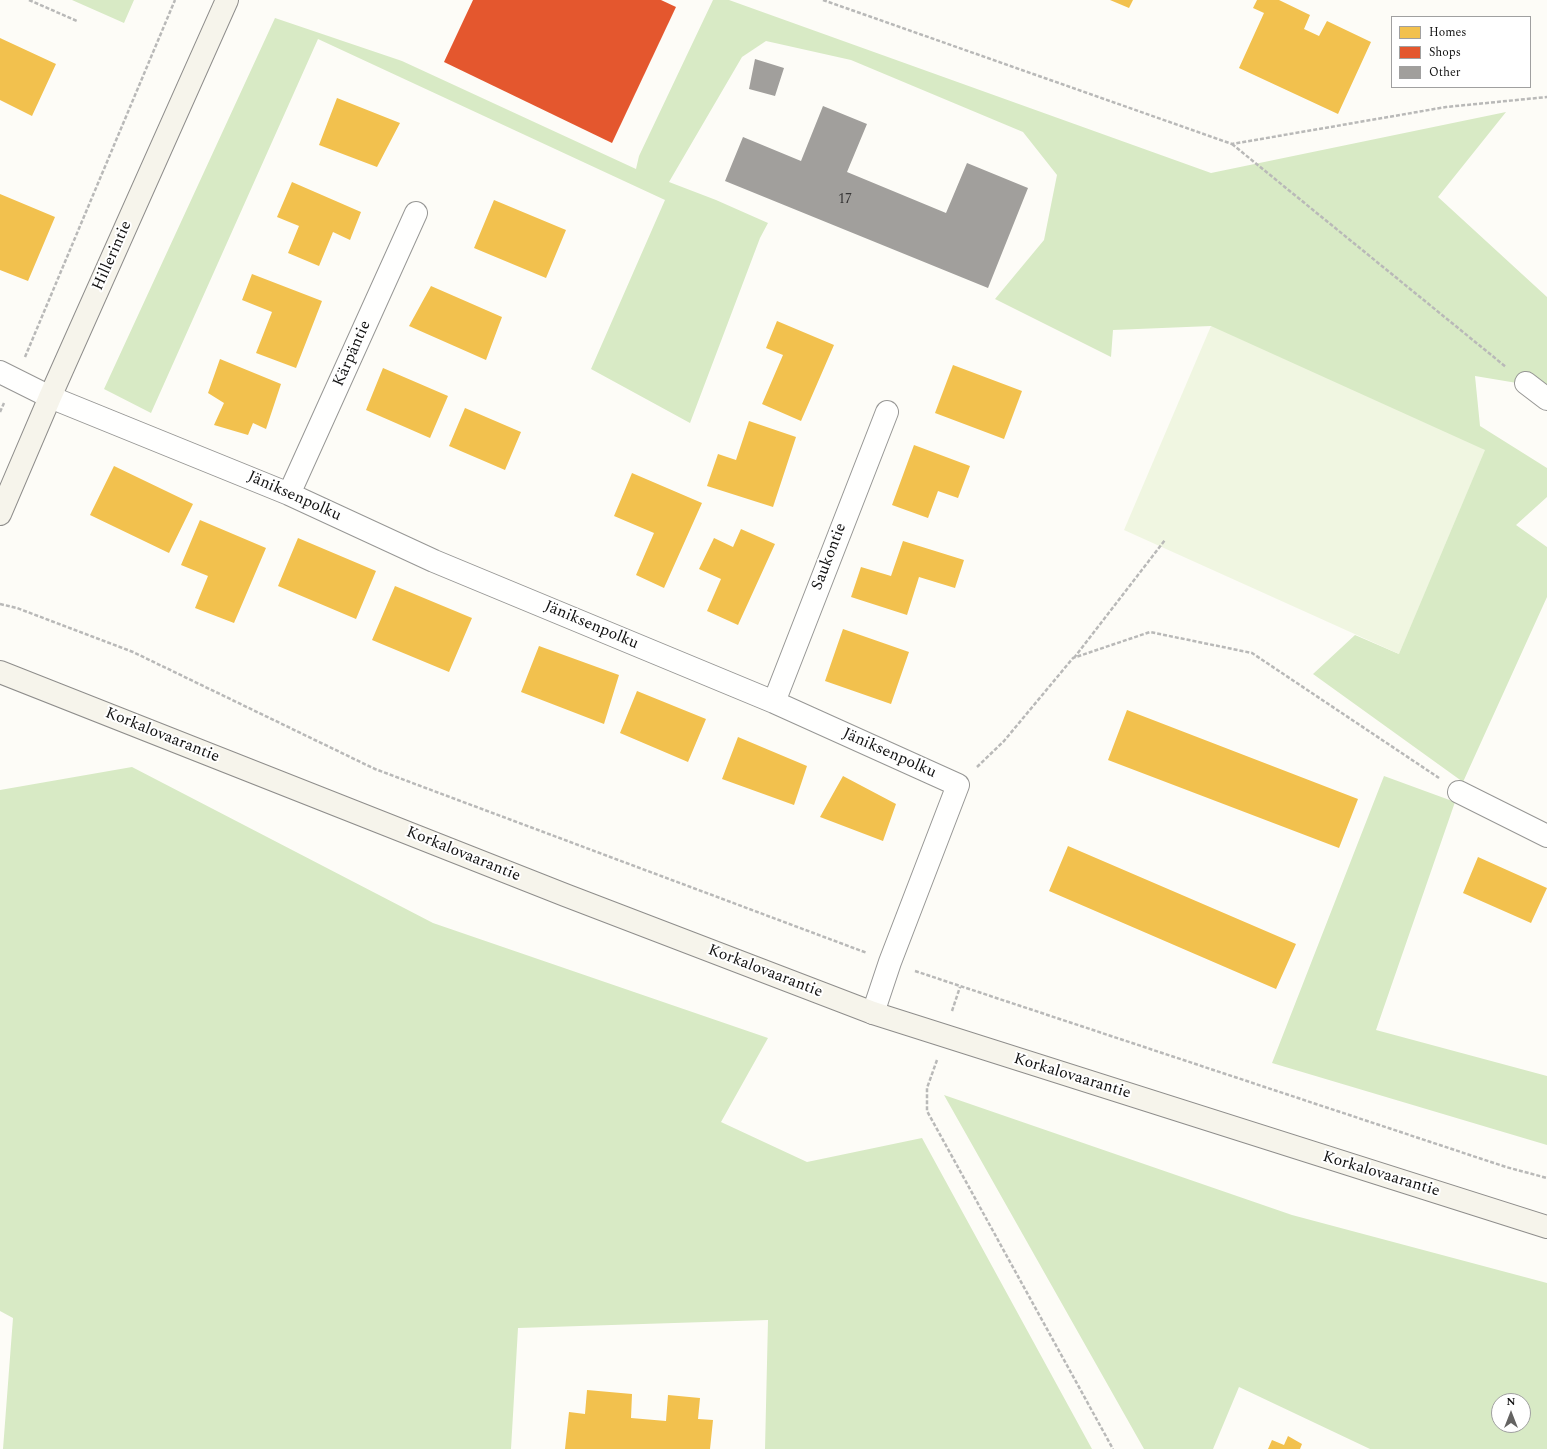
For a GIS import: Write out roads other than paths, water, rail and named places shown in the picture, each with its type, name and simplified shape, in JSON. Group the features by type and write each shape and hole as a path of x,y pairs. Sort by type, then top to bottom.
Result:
{"street":[{"name":"Hillerintie","path":"0,514 50,397 227,0"},
{"name":"Kärpäntie","path":"290,494 416,214"},
{"name":"Jäniksenpolku","path":"8,375 50,397 290,494 434,561 774,702 958,785 872,1013"},
{"path":"1526,383 1547,399"},
{"name":"Saukontie","path":"774,702 887,412"},
{"name":"Korkalovaarantie","path":"0,672 565,895 872,1013 1547,1227"},
{"path":"1459,792 1547,836"}]}
